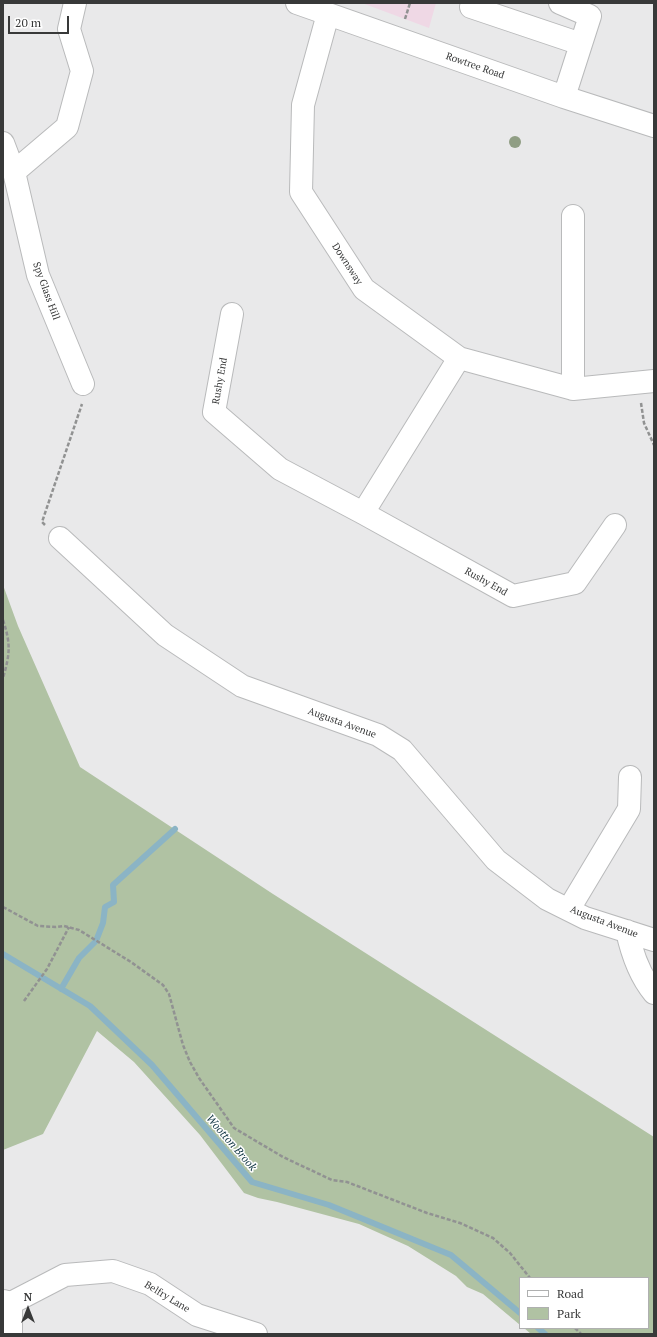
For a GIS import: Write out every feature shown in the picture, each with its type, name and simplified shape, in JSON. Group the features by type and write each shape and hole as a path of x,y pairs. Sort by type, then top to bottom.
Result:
{"street":[{"path":"14,172 67,127 82,72 69,29 75,3"},
{"name":"Rowtree Road","path":"297,3 564,97 654,126"},
{"path":"560,3 590,16 564,97"},
{"path":"470,7 581,44"},
{"name":"Downsway","path":"328,14 303,105 301,192 364,289 459,358 573,389 647,382"},
{"name":"Spy Glass Hill","path":"3,143 14,172 38,276 83,384"},
{"path":"573,216 573,389"},
{"name":"Rushy End","path":"232,314 214,412 280,469 513,596 575,583 615,525"},
{"path":"363,513 459,358"},
{"name":"Augusta Avenue","path":"60,538 165,635 242,686 378,735 402,750 496,860 547,899 585,918 654,940"},
{"path":"569,909 628,809 630,778"},
{"path":"627,931 631,951 645,982 654,993"},
{"name":"Belfry Lane","path":"11,1334 7,1302 65,1275 113,1271 150,1284 197,1315 256,1334"}],"path":[{"path":"647,382 644,423 654,446"},
{"path":"60,538 42,522 83,401 83,384"},
{"path":"3,620 10,643 10,656 3,678"},
{"path":"3,907 38,926 69,927 79,930 131,962 162,985 169,994 183,1045 190,1062 199,1078 234,1128 283,1157 332,1180 347,1182 460,1223 493,1238 510,1253 529,1277"},
{"path":"24,1001 47,969 69,927"}],"shaded area":[{"path":"362,3 436,3 429,28"}],"green space":[{"path":"3,585 18,626 80,767 273,894 654,1137 654,1334 531,1334 525,1329 649,1329 649,1277 519,1277 519,1324 483,1294 467,1287 456,1276 408,1246 359,1224 244,1193 200,1135 134,1062 97,1031 43,1134 3,1150"}],"waterway":[{"path":"61,989 79,958 96,941 103,923 105,907 114,902 113,885 175,829"},
{"name":"Wootton Brook","path":"3,954 90,1006 152,1065 252,1182 329,1205 451,1255 519,1312"},
{"name":"Wootton Brook","path":"539,1329 545,1334"}]}
